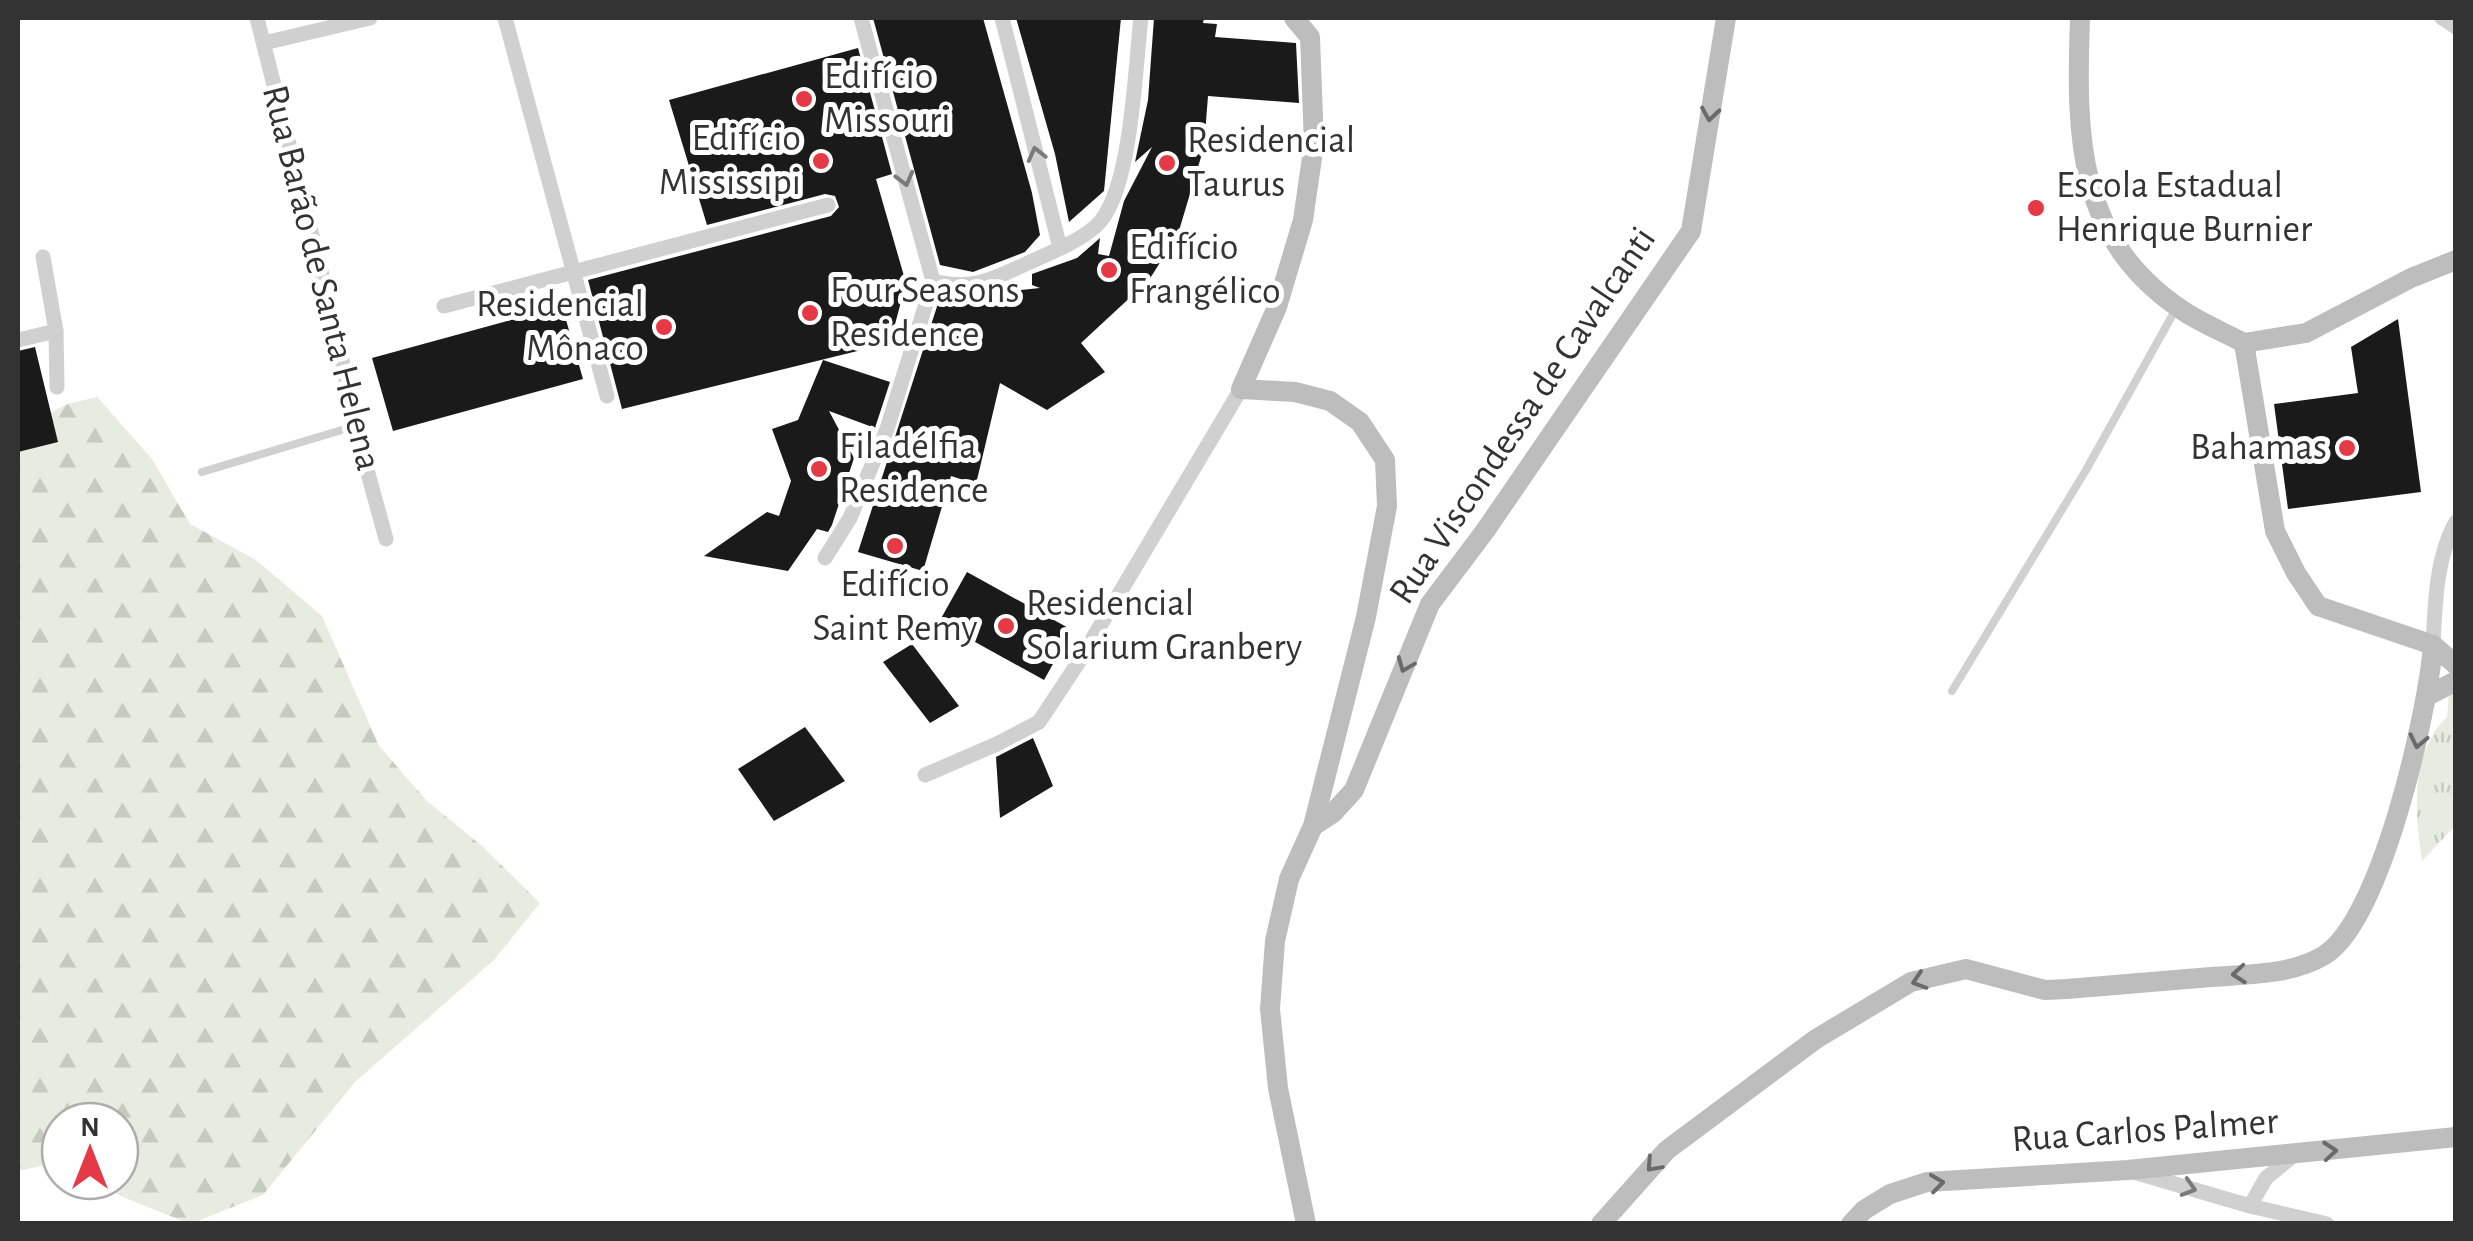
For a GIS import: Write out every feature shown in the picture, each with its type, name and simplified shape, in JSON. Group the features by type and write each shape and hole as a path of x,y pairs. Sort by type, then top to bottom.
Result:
{"street":[{"name":"Rua Barão de Santa Helena","path":"257,18 386,539"},
{"path":"264,43 370,18"},
{"path":"505,18 607,396"},
{"path":"825,558 850,518 888,429 933,280 861,18"},
{"path":"1002,18 1060,248"},
{"path":"933,280 954,286 980,285 1060,248 1098,225 1119,188 1140,18"},
{"path":"924,774 1039,722 1242,389 1277,307 1303,220 1314,144 1312,27 1294,18"},
{"name":"Rua Viscondessa de Cavalcanti","path":"1313,826 1333,813 1354,790 1430,604 1485,531 1691,231 1726,18"},
{"path":"2080,18 2079,120 2085,173 2114,244 2149,284 2178,306 2244,343 2306,333 2411,278 2456,260"},
{"path":"2442,18 2456,28"},
{"path":"444,306 828,204"},
{"path":"43,258 56,331 57,387"},
{"path":"18,340 56,331"},
{"path":"2244,343 2275,531 2296,573 2318,606 2433,645 2456,665"},
{"path":"1242,389 1294,392 1330,401 1360,422 1385,460 1386,506 1380,554 1313,826 1289,879 1275,941 1270,1009 1278,1088 1306,1224"},
{"path":"1600,1224 1668,1150 1816,1039 1911,982 1966,969 2045,990 2067,989 2285,970 2324,956 2346,935 2382,859 2413,762 2427,696 2438,585 2447,536 2456,522"},
{"path":"2427,696 2456,681"},
{"name":"Rua Carlos Palmer","path":"1851,1224 1864,1210 1890,1194 1927,1182 2128,1170 2456,1137"},
{"path":"2250,1206 2266,1178 2294,1155"},
{"path":"2128,1170 2326,1224"}],"lane":[{"path":"1952,691 2086,470 2178,306"},
{"path":"202,472 356,426"}],"green space":[{"path":"97,397 152,459 190,524 256,560 322,616 379,746 427,801 483,847 540,903 494,960 355,1082 263,1195 190,1224 133,1201 140,1201 140,1101 40,1101 40,1166 18,1171 18,429 68,404"},
{"path":"2455,691 2455,826 2422,861 2417,804 2421,766 2426,748 2447,717 2449,694"}],"building":[{"path":"873,18 983,18 1040,235 1025,252 973,272 940,265"},
{"path":"1016,18 1121,18 1104,191 1069,222 1055,154"},
{"path":"1154,18 1204,18 1203,23 1217,24 1215,37 1296,43 1299,103 1208,96 1204,147 1178,234 1149,280 1081,343 1105,372 1047,410 1000,383 976,484 951,476 923,571 858,552 941,294 1040,288 1032,285 1032,274 1077,258 1100,238 1098,254 1109,256 1124,201 1152,147 1135,162 1148,100"},
{"path":"858,48 892,174 876,179 906,283 890,343 622,409 588,280 831,216 839,207 835,196 825,194 707,225 669,100"},
{"path":"562,306 583,379 393,431 372,358"},
{"name":"Bahamas","path":"2398,319 2421,492 2288,509 2274,404 2358,393 2351,347"},
{"path":"35,347 58,442 18,452 18,351"},
{"path":"823,360 890,382 875,428 829,411 854,458 828,532 817,529 788,571 704,556 767,512 779,516 791,481 772,429 798,420"},
{"name":"Residencial Solarium Granbery","path":"967,572 1072,630 1044,680 939,622"},
{"path":"912,644 959,706 930,723 883,662"},
{"path":"805,727 845,781 774,821 738,769"},
{"path":"1033,738 1053,786 1000,818 996,757"}],"place":[{"name":"Edifício Missouri","path":"804,99"},
{"name":"Edifício Mississipi","path":"821,161"},
{"name":"Residencial Taurus","path":"1167,163"},
{"name":"Escola Estadual Henrique Burnier","path":"2036,208"},
{"name":"Edifício Frangélico","path":"1109,270"},
{"name":"Four Seasons Residence","path":"810,313"},
{"name":"Residencial Mônaco","path":"664,327"},
{"name":"Bahamas","path":"2347,448"},
{"name":"Filadélfia Residence","path":"819,469"},
{"name":"Edifício Saint Remy","path":"895,546"},
{"name":"Residencial Solarium Granbery","path":"1006,626"}]}
